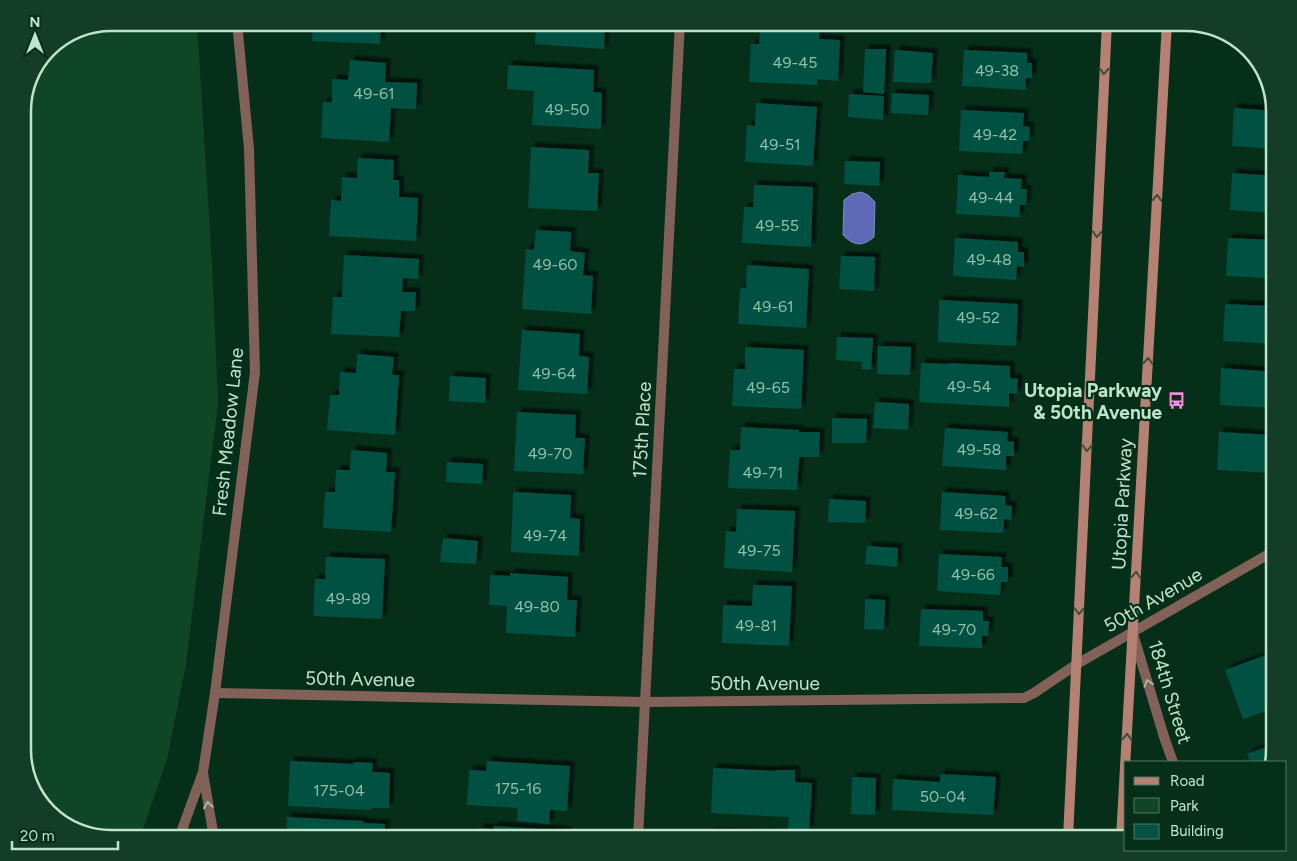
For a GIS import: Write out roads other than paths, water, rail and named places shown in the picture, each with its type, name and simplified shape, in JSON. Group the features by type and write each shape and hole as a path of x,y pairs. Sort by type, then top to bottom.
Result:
{"main road":[{"name":"Utopia Parkway","path":"1068,830 1107,31"},
{"name":"Utopia Parkway","path":"1125,761 1166,31"},
{"name":"Utopia Parkway","path":"1121,830 1124,786"}],"street":[{"name":"Fresh Meadow Lane","path":"182,830 203,772 215,693 255,372 249,148 238,31"},
{"name":"175th Place","path":"638,830 680,31"},
{"name":"50th Avenue","path":"215,693 645,702 1024,698 1077,664 1266,556"},
{"name":"184th Street","path":"1133,632 1165,740 1174,761"},
{"path":"203,772 213,830"}],"water":[{"path":"861,192 868,195 875,202 874,237 862,244 858,244 843,235 844,200 852,194"}],"place":[{"name":"Utopia Parkway & 50th Avenue","path":"1176,401"}]}
